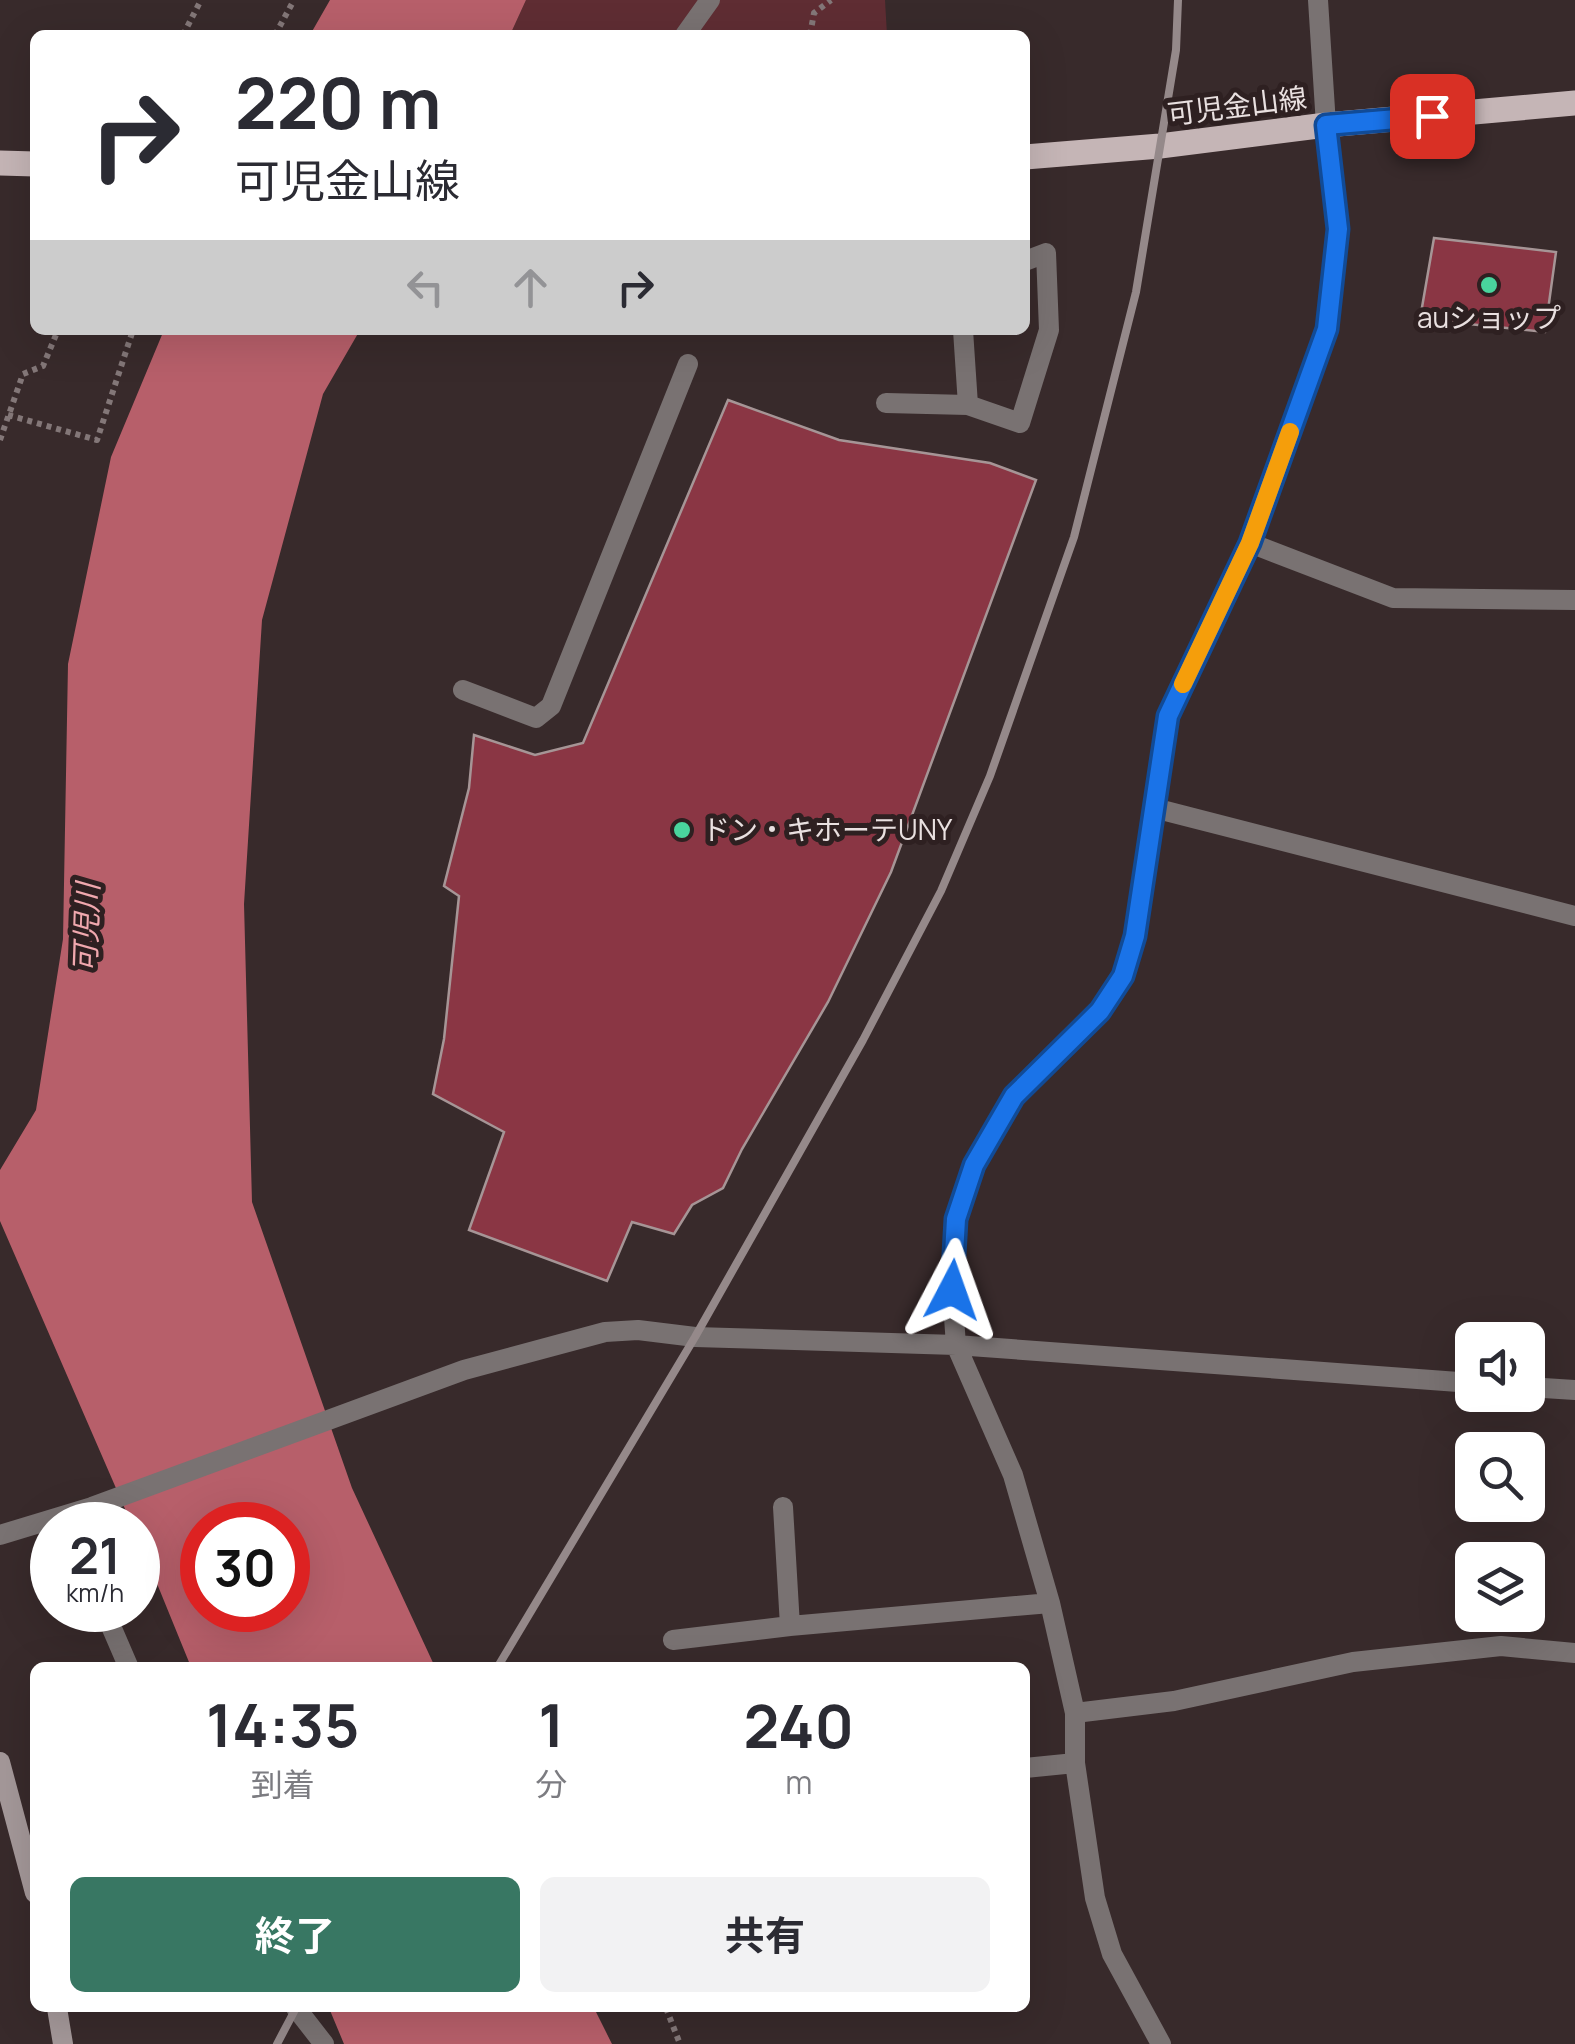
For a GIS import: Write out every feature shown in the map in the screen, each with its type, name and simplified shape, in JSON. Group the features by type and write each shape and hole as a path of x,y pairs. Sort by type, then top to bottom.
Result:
{"main road":[{"name":"可児金山線","path":"1030,157 1575,103"},
{"path":"0,162 30,164"}],"street":[{"path":"689,30 710,0"},
{"path":"1161,2044 1112,1954 1095,1898 1075,1763 1074,1713 1050,1604 1013,1475 956,1345 952,1290 956,1219 974,1165 1014,1096 1100,1011 1123,976 1135,936 1168,716 1250,543 1327,329 1338,229 1318,0"},
{"path":"886,403 968,405 1020,423 1049,330 1046,253 1030,259"},
{"path":"963,335 968,405"},
{"path":"462,690 536,718 551,706 688,364"},
{"path":"1250,543 1393,598 1575,600"},
{"path":"1154,808 1575,916"},
{"path":"106,1502 464,1370 604,1332 638,1330 695,1337 956,1345 1455,1382"},
{"path":"1545,1388 1575,1390"},
{"path":"783,1507 790,1626"},
{"path":"0,1535 30,1528"},
{"path":"672,1640 1050,1604"},
{"path":"113,1632 126,1662"},
{"path":"1074,1713 1174,1701 1371,1660 1501,1646 1575,1653"},
{"path":"0,1762 30,1874"},
{"path":"1030,1768 1075,1763"},
{"path":"58,2012 62,2044"},
{"path":"299,2012 324,2044"}],"path":[{"path":"186,30 201,0"},
{"path":"278,30 294,0"},
{"path":"811,30 814,14 831,0"},
{"path":"0,440 24,374 42,366 56,335"},
{"path":"8,415 98,440 130,335"},
{"path":"668,2012 680,2044"}],"shaded area":[{"path":"526,0 885,0 887,30 512,30"}],"water":[{"path":"330,0 526,0 512,30 313,30"},
{"name":"可児川","path":"162,335 357,335 323,394 262,620 244,904 252,1202 352,1488 433,1662 189,1662 160,1591 160,1502 122,1502 0,1221 0,1170 36,1110 63,939 68,664 111,457"},
{"path":"331,2012 596,2012 612,2044 344,2044"}],"building":[{"name":"auショップ","path":"1434,238 1556,252 1545,332 1420,319"},
{"name":"ドン・キホーテUNY","path":"728,400 839,440 990,463 1036,480 891,872 828,1002 723,1188 692,1205 674,1234 632,1222 607,1281 469,1230 504,1132 433,1094 444,1039 459,896 444,886 469,788 474,735 535,755 583,743"}],"railway":[{"path":"501,1662 695,1337 863,1040 941,891 990,776 1074,537 1136,292 1176,50 1178,0"},
{"path":"277,2044 294,2012"}],"slow traffic":[{"path":"1183,684 1250,543 1290,432"}],"place":[{"name":"auショップ","path":"1489,285"},
{"name":"ドン・キホーテUNY","path":"682,830"}],"route":[{"path":"952,1290 956,1219 974,1165 1014,1096 1100,1011 1123,976 1135,936 1168,716 1250,543 1327,329 1338,229 1326,125 1432,116"}]}
